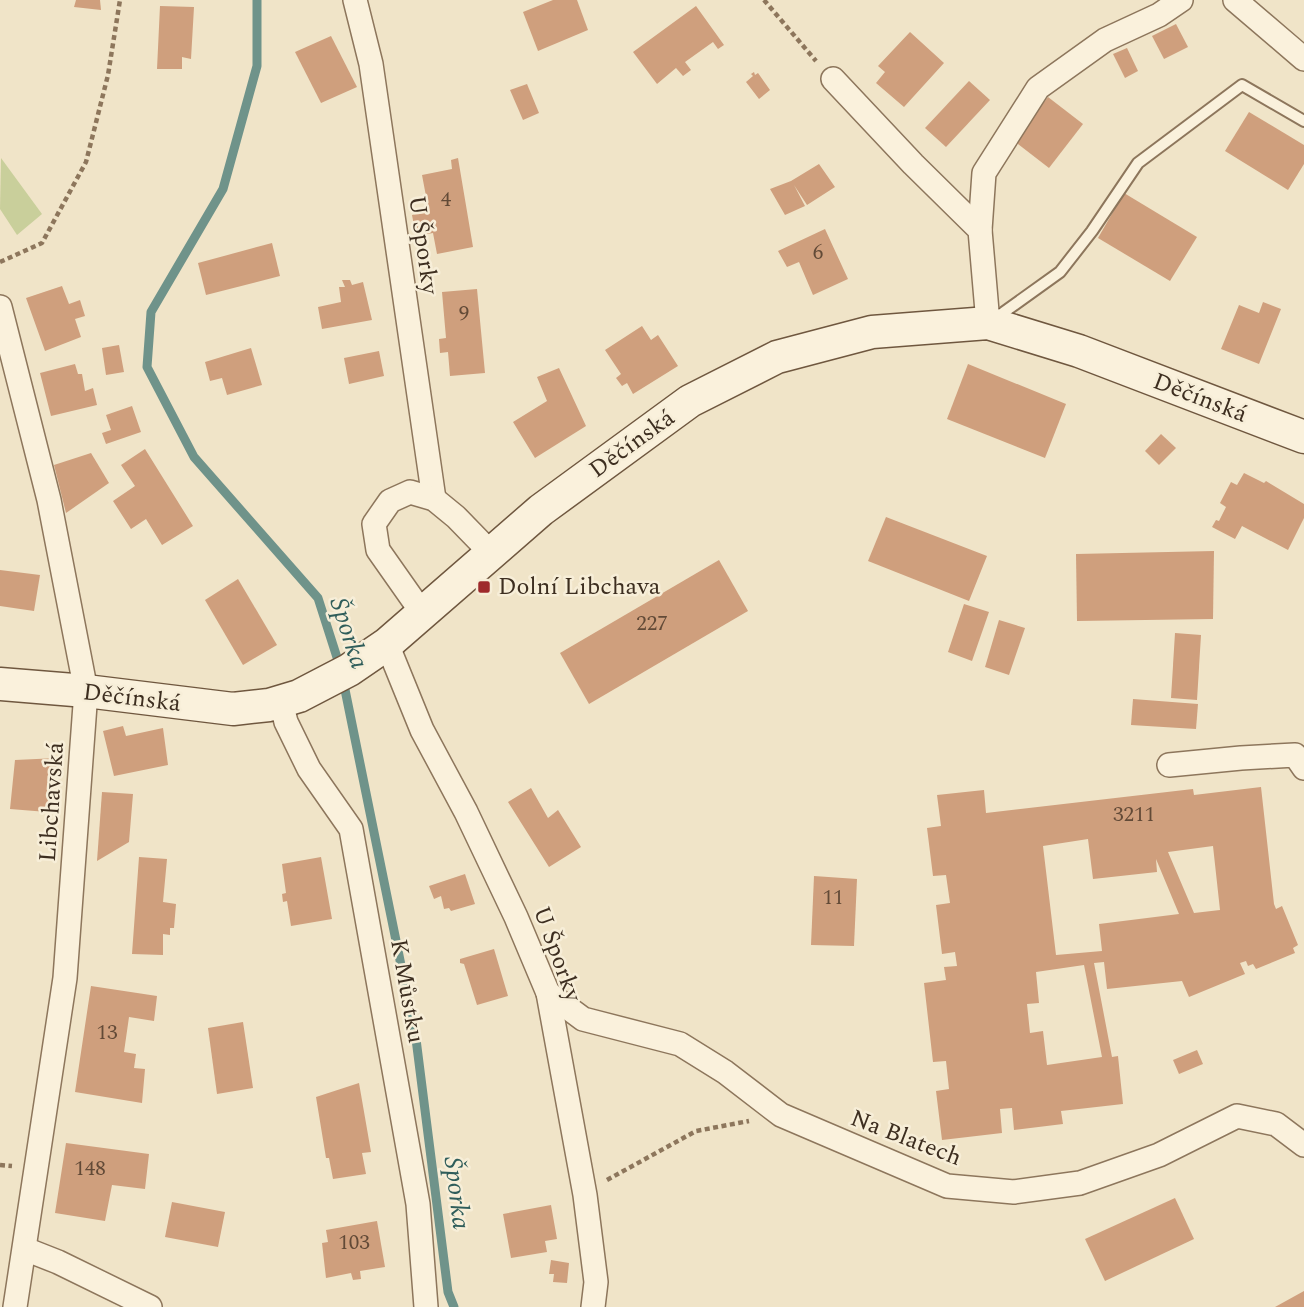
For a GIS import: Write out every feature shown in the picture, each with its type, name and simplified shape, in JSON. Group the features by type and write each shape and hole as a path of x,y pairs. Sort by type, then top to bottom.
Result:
{"main road":[{"name":"Děčínská","path":"0,684 86,691 233,709 281,702 316,688 377,651 541,510 691,401 777,357 872,332 988,324 1079,351 1304,438"}],"street":[{"name":"U Šporky","path":"355,0 371,64 434,499"},
{"path":"988,324 980,230 984,173 1038,88 1105,40 1158,15 1181,0"},
{"path":"1235,0 1304,59"},
{"path":"833,79 980,230"},
{"name":"Libchavská","path":"0,307 48,500 86,691 65,978 26,1249 15,1307"},
{"path":"422,614 378,550 374,524 390,501 410,492 434,499 491,553"},
{"name":"U Šporky","path":"377,651 466,812 516,917 548,993 585,1195 596,1282 593,1307"},
{"name":"K Můstku","path":"281,702 286,722 309,769 351,829 418,1204 426,1307"},
{"path":"1169,765 1295,755 1304,768"},
{"name":"Na Blatech","path":"548,993 583,1019 680,1044 725,1072 781,1115 947,1186 1014,1192 1080,1183 1158,1155 1237,1116 1276,1124 1304,1145"},
{"path":"26,1249 150,1307"}],"lane":[{"path":"988,324 1060,272 1092,231 1138,163 1242,85 1304,121"}],"path":[{"path":"0,262 42,243 86,162 108,75 120,0"},
{"path":"764,0 833,79"},
{"path":"585,1195 611,1177 696,1131 781,1115"}],"green space":[{"path":"1,158 42,214 17,235 0,209"}],"building":[{"path":"76,0 100,0 101,10 74,7"},
{"path":"553,0 577,0 588,30 538,51 523,12"},
{"path":"160,6 194,7 191,59 182,57 182,69 157,69"},
{"path":"696,6 724,45 718,49 713,42 685,62 691,70 683,76 676,68 657,84 633,52"},
{"path":"1176,24 1188,47 1164,59 1152,36"},
{"path":"910,32 944,63 904,107 876,83 885,72 878,66"},
{"path":"331,36 357,87 321,103 295,52"},
{"path":"1127,48 1138,71 1125,78 1113,54"},
{"path":"754,72 755,75 758,73 770,90 759,99 746,82"},
{"path":"969,81 990,100 946,147 925,128"},
{"path":"527,84 539,113 523,120 510,90"},
{"path":"1048,97 1083,124 1049,168 1014,141"},
{"path":"1249,112 1304,145 1304,164 1288,190 1225,151"},
{"path":"458,158 473,247 437,254 433,233 416,236 412,215 429,212 422,175 452,169 451,160"},
{"path":"819,164 835,187 807,205 794,185 805,206 785,215 770,189 791,181"},
{"path":"1124,193 1197,237 1170,281 1098,238"},
{"path":"825,229 848,279 813,295 799,262 787,267 778,251"},
{"path":"272,243 280,276 206,295 198,263"},
{"path":"342,280 350,280 352,285 363,282 372,320 322,329 318,307 341,302 339,287 345,287"},
{"path":"62,286 69,304 80,300 85,316 75,319 81,337 45,351 26,298"},
{"path":"477,289 485,373 450,376 448,352 440,353 439,339 446,338 442,292"},
{"path":"1263,302 1281,309 1259,364 1221,349 1239,305 1259,313"},
{"path":"642,326 651,340 658,335 678,366 633,394 627,383 622,386 616,378 621,374 605,350"},
{"path":"119,345 124,372 106,375 102,348"},
{"path":"251,348 262,385 227,395 222,378 210,381 205,362"},
{"path":"379,351 384,376 349,384 344,358"},
{"path":"75,364 78,374 82,374 85,391 93,388 97,405 51,416 40,373"},
{"path":"968,364 1066,404 1045,458 947,419"},
{"path":"559,368 586,426 535,458 513,422 547,401 537,377"},
{"path":"132,406 141,432 106,444 102,433 111,430 106,415"},
{"path":"1161,434 1176,448 1159,465 1145,451"},
{"path":"145,449 193,526 162,545 146,519 131,529 113,501 135,486 121,465"},
{"path":"91,453 109,483 66,513 54,465"},
{"path":"1244,473 1264,483 1266,481 1304,504 1304,518 1288,550 1242,526 1235,539 1212,527 1216,520 1219,521 1226,507 1220,503 1231,482 1237,485"},
{"path":"886,517 987,556 969,601 868,561"},
{"path":"1214,551 1213,619 1077,621 1076,554"},
{"path":"719,560 748,611 589,704 560,653"},
{"path":"0,570 40,575 34,611 0,606"},
{"path":"238,579 277,645 243,665 205,600"},
{"path":"964,604 989,612 972,661 948,652"},
{"path":"999,620 1025,628 1009,675 985,667"},
{"path":"1175,633 1201,635 1197,700 1171,698"},
{"path":"1133,699 1198,704 1196,729 1131,725"},
{"path":"123,726 126,736 163,728 168,765 114,776 103,731"},
{"path":"58,758 56,773 50,772 47,812 10,809 15,760"},
{"path":"1261,787 1274,904 1276,909 1282,906 1298,945 1293,948 1295,953 1256,969 1253,964 1248,966 1246,961 1240,963 1245,974 1189,997 1182,981 1107,989 1104,962 1094,963 1112,1057 1118,1056 1123,1104 1061,1111 1063,1124 1014,1130 1012,1108 1000,1109 1002,1133 942,1140 936,1091 949,1089 946,1061 933,1062 924,983 946,980 944,967 957,966 955,952 942,954 936,905 950,903 946,875 933,876 927,828 941,826 937,795 984,790 986,813 1193,789 1194,795","holes":["1088,839 1093,879 1157,872 1156,859 1179,914 1099,924 1102,951 1056,955 1043,846","1213,846 1220,910 1194,913 1168,852","1084,965 1102,1057 1047,1065 1043,1031 1030,1033 1027,1004 1039,1003 1036,972"]},
{"path":"531,788 548,818 558,810 581,847 549,867 508,802"},
{"path":"102,792 133,794 129,842 97,861"},
{"path":"139,857 167,859 163,902 176,904 174,928 170,928 170,935 163,934 163,955 132,954"},
{"path":"321,857 332,919 291,926 287,901 283,902 282,894 286,893 282,864"},
{"path":"465,874 475,904 451,911 449,908 444,909 441,896 434,899 429,886"},
{"path":"814,876 857,879 854,946 811,945"},
{"path":"494,949 508,996 477,1005 460,959"},
{"path":"91,986 157,996 154,1021 129,1017 124,1052 136,1054 134,1068 145,1069 142,1103 75,1092"},
{"path":"243,1022 253,1088 217,1094 208,1028"},
{"path":"1197,1050 1203,1064 1179,1074 1173,1060"},
{"path":"359,1083 371,1152 362,1153 366,1174 333,1179 329,1158 326,1158 316,1097"},
{"path":"66,1143 149,1154 145,1189 112,1185 105,1221 55,1213"},
{"path":"1175,1198 1194,1239 1105,1281 1085,1239"},
{"path":"172,1202 225,1212 218,1247 165,1237"},
{"path":"551,1205 557,1239 545,1241 547,1252 511,1258 503,1214"},
{"path":"377,1221 385,1267 360,1271 361,1279 353,1280 351,1273 326,1278 322,1243 328,1242 326,1230"},
{"path":"551,1260 569,1263 567,1283 553,1282 554,1274 549,1274"},
{"path":"1304,1291 1304,1307 1275,1307"}],"waterway":[{"name":"Šporka","path":"257,0 257,66 223,189 151,312 147,367 194,457 318,598 341,670 416,1039 448,1292 454,1307"}],"place":[{"name":"Dolní Libchava","path":"484,587"}]}
